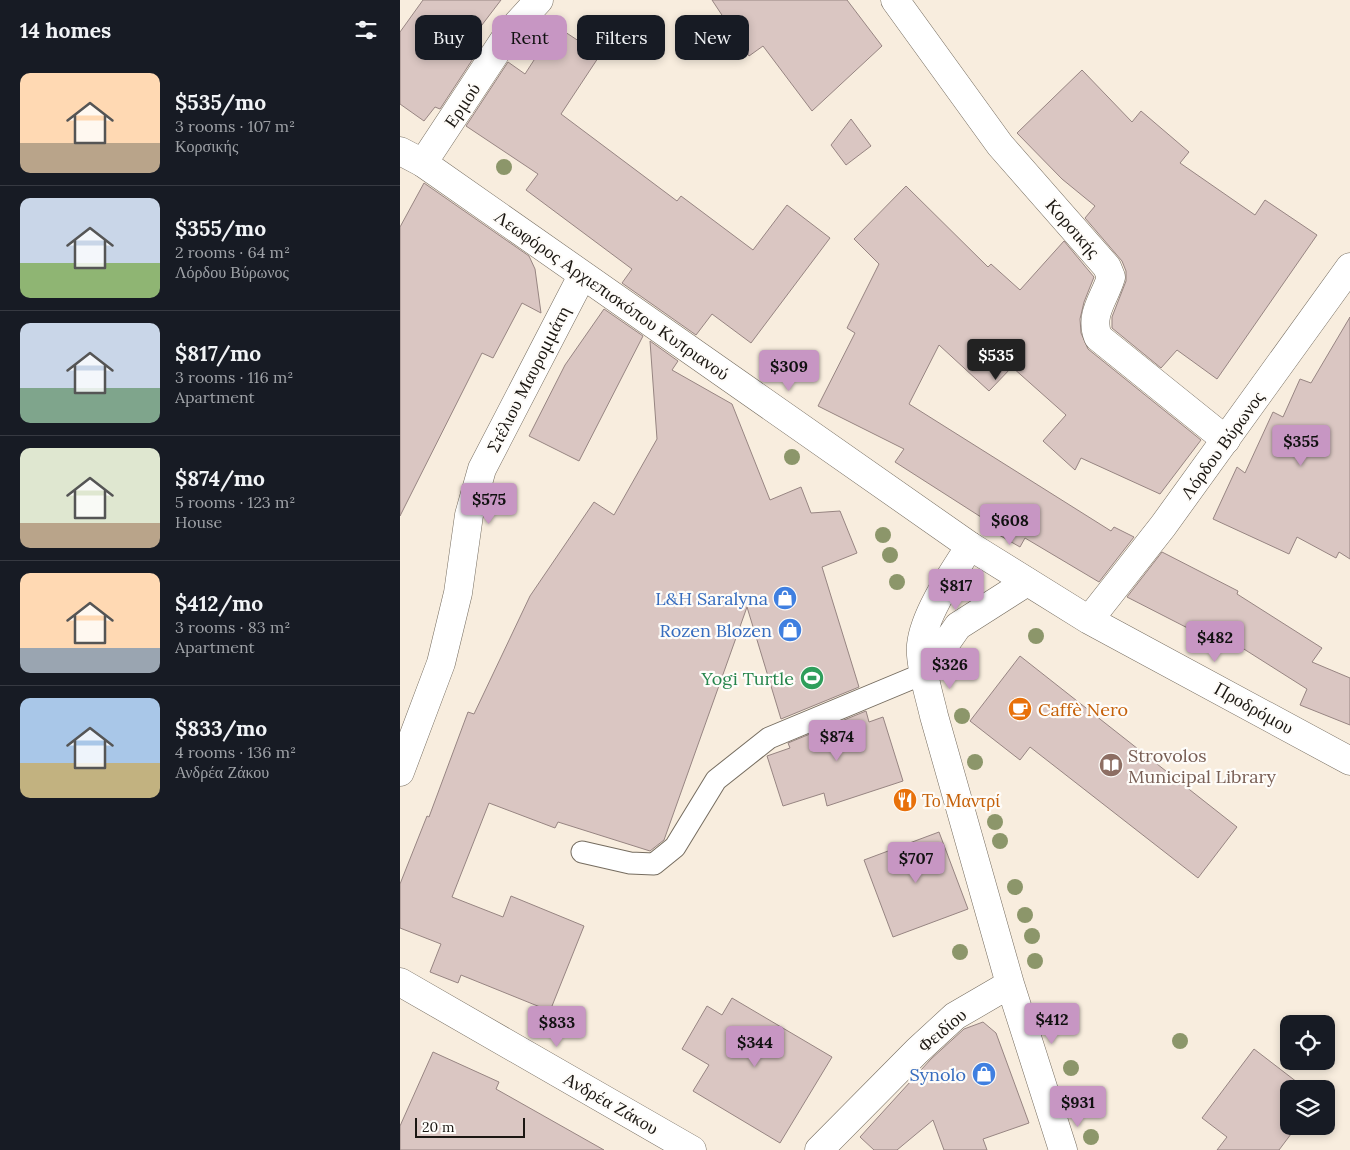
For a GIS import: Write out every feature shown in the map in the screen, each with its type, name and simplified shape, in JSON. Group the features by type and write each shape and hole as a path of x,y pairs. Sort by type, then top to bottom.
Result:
{"street":[{"name":"Ερμού","path":"412,157 508,34 539,0"},
{"name":"Κορσικής","path":"895,0 1000,145 1107,267 1111,277 1095,318 1094,328 1098,337 1226,440"},
{"name":"Λεωφόρος Αρχιεπισκόπου Κυπριανού","path":"412,157 970,546 1027,582"},
{"name":"Λόρδου Βύρωνος","path":"1089,620 1163,526 1350,266"},
{"name":"Στέλιου Μαυρομμάτη","path":"400,772 441,663 458,593 469,515 482,469 582,276"},
{"path":"970,546 945,584 933,610 921,645 925,673 934,716 1010,984 1063,1150"},
{"path":"925,673 958,626 1027,582"},
{"name":"Προδρόμου","path":"1027,582 1089,620 1350,761"},
{"name":"Ανδρέα Ζάκου","path":"400,982 692,1150"},
{"name":"Φειδίου","path":"819,1150 917,1050 954,1016 1010,984"}],"lane":[{"path":"582,852 630,863 654,864 675,847 716,780 769,738 925,673"}],"building":[{"path":"423,0 501,0 482,25 482,15 415,15 415,60 472,60 440,109 435,107 424,121 400,104 400,32"},
{"path":"712,0 847,0 882,46 812,111 763,46 749,56 749,15 722,15"},
{"path":"567,33 577,40 577,60 597,60 561,114 677,201 681,196 753,250 787,205 830,238 751,343 712,314 696,335 622,283 632,269 526,190 538,174 466,126 508,62 525,74 534,60 567,60"},
{"path":"1082,70 1132,122 1141,111 1189,152 1180,163 1255,215 1265,200 1317,235 1217,379 1177,350 1161,368 1112,328 1112,317 1126,281 1126,271 1122,261 1085,218 1095,206 1062,179 1017,133"},
{"path":"851,119 871,146 846,165 831,145"},
{"path":"424,183 529,256 535,269 541,313 522,303 493,358 482,353 400,516 400,227"},
{"path":"906,186 988,267 991,264 1020,290 1064,241 1094,277 1084,302 1080,319 1081,333 1088,349 1201,440 1160,494 1081,458 1075,470 1043,441 1066,415 1012,367 989,391 939,345 909,404 1111,531 1114,527 1134,537 1099,582 1025,538 1020,547 992,531 995,526 895,462 904,449 818,406 855,333 847,328 879,264 854,239"},
{"path":"604,309 643,336 579,461 529,436 565,365"},
{"path":"1350,317 1350,559 1339,552 1336,558 1297,537 1289,554 1213,519 1237,467 1245,473 1273,412 1283,417 1300,379 1311,383"},
{"path":"650,341 678,361 672,370 732,404 770,500 801,487 811,513 840,511 857,553 822,567 859,687 781,719 747,607 664,840 650,851 558,822 555,828 489,803 452,897 503,917 511,896 584,926 550,1011 461,975 458,983 430,972 441,944 400,928 400,884 427,816 429,817 468,712 474,714 530,596 594,502 614,515 657,439"},
{"path":"1162,552 1238,591 1237,594 1322,648 1312,662 1350,678 1350,725 1300,705 1307,689 1217,632 1213,641 1127,597"},
{"name":"Strovolos Municipal Library","path":"1020,656 1237,827 1198,878 1030,747 1020,760 970,721"},
{"path":"866,711 869,722 883,717 903,781 827,806 824,793 783,806 767,756 790,748 788,743"},
{"path":"939,832 968,909 893,937 864,860"},
{"path":"732,998 832,1057 780,1143 693,1091 709,1065 682,1049 707,1006 722,1015"},
{"path":"983,1022 996,1033 1029,1123 983,1139 987,1150 944,1150 933,1120 897,1150 874,1150 860,1137 931,1059 964,1029"},
{"path":"1254,1049 1294,1080 1280,1080 1280,1135 1290,1135 1279,1150 1217,1150 1227,1137 1202,1118"},
{"path":"433,1052 499,1082 496,1089 604,1150 400,1150 400,1126"}],"place":[{"name":"L&H Saralyna","path":"785,598"},
{"name":"Rozen Blozen","path":"790,630"},
{"name":"Yogi Turtle","path":"812,678"},
{"name":"Caffè Nero","path":"1020,709"},
{"name":"Strovolos Municipal Library","path":"1111,765"},
{"name":"Το Μαντρί","path":"905,800"},
{"name":"Synolo","path":"984,1074"}]}
